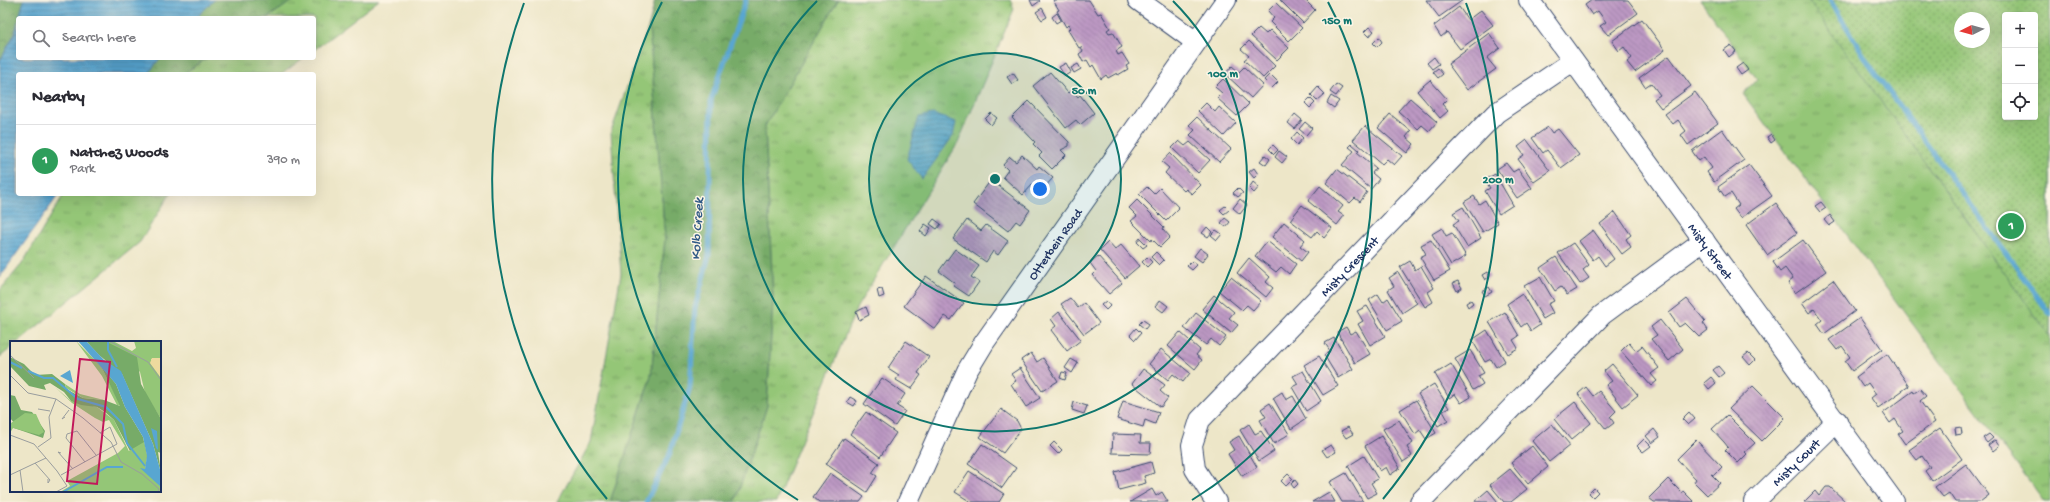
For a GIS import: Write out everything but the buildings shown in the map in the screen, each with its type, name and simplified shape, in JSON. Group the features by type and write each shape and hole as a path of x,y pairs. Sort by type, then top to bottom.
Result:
{"street":[{"path":"1138,0 1196,42"},
{"name":"Otterbein Road","path":"908,502 967,371 984,343 1226,0"},
{"name":"Misty Street","path":"1529,0 1837,421 1894,502"},
{"name":"Misty Crescent","path":"1216,502 1195,469 1192,445 1200,420 1496,113 1573,61"},
{"path":"1420,502 1602,315 1704,240"},
{"name":"Misty Court","path":"1754,502 1837,421"}],"green space":[{"path":"0,0 24,0 20,16 16,16 15,33 0,61"},
{"path":"214,0 294,0 270,16 198,16"},
{"path":"294,0 379,0 316,48 316,16 270,16"},
{"path":"655,0 838,0 765,126 773,298 767,406 735,502 610,502 651,376 665,239 649,25"},
{"path":"838,0 1010,0 1014,9 958,143 857,307 776,502 735,502 767,406 773,298 765,126"},
{"path":"1700,0 2050,0 2038,12 2002,12 2002,29 1989,89 2002,114 2002,120 2005,120 2009,128 2050,174 2050,502 2044,502 1743,94 1757,79"},
{"path":"1808,0 2050,0 2050,336"},
{"path":"649,25 665,239 651,376 610,502 557,502 591,442 621,274 611,132"},
{"path":"158,60 204,60 186,72 150,72"},
{"path":"204,60 300,60 285,72 186,72"},
{"path":"63,196 169,196 140,242 19,341 10,341 10,349 0,357 0,290 22,264"}],"water":[{"path":"24,0 214,0 198,16 20,16"},
{"path":"16,29 16,60 158,60 150,72 16,72 16,196 58,196 0,277 0,61"},
{"path":"933,114 956,122 953,136 922,179 907,159 919,117"}],"waterway":[{"name":"Kolb Creek","path":"646,502 669,456 690,387 695,308 709,255 711,100 746,0"},
{"path":"1830,0 1871,67 2050,314"}],"place":[{"name":"Natchez Woods","path":"2011,226"}]}
